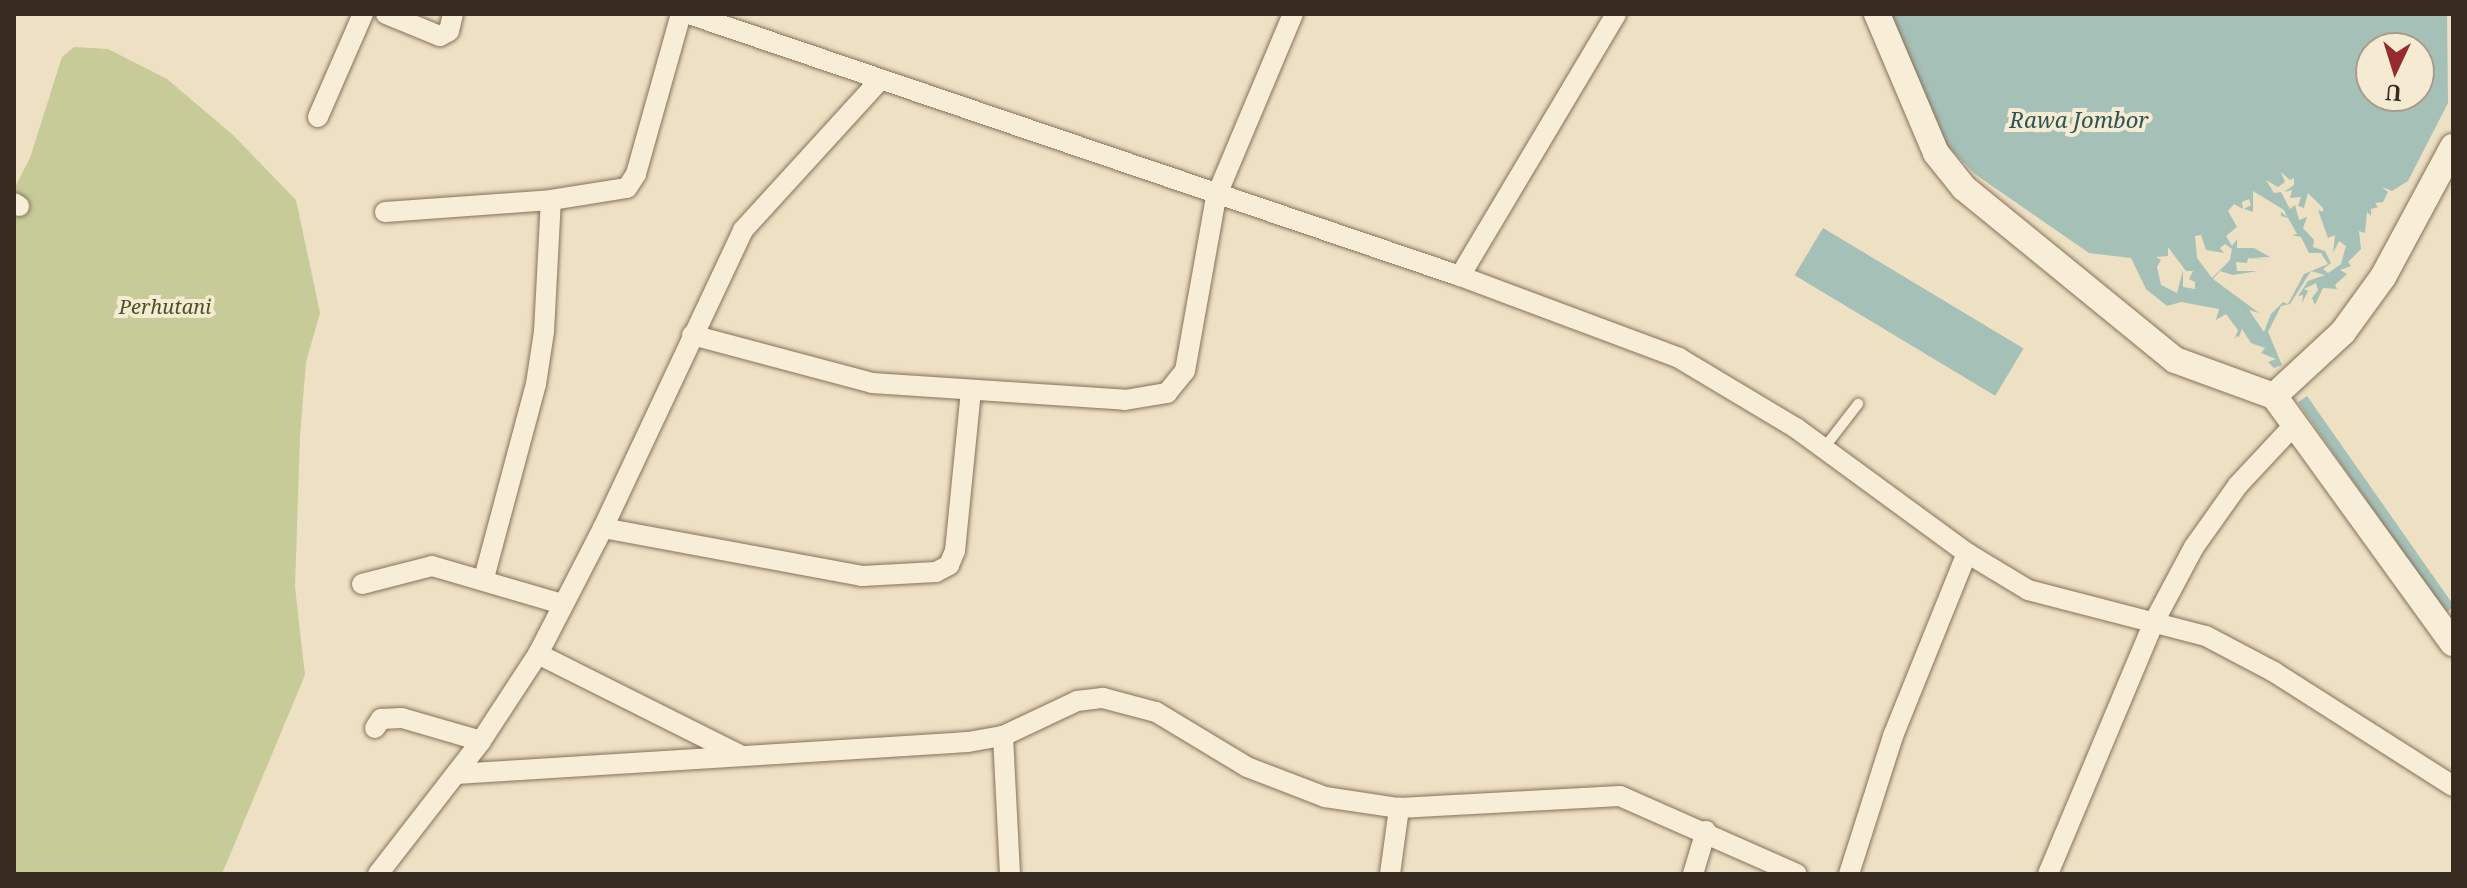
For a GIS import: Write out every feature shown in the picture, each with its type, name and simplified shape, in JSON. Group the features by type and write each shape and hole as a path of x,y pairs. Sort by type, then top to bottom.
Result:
{"street":[{"path":"318,117 363,14"},
{"path":"386,14 440,36 448,33 453,14"},
{"path":"385,212 617,192 632,182 681,14"},
{"path":"689,14 1216,197 1460,276 1706,370 1824,448 1967,553 2028,590 2155,620 2238,652 2453,786"},
{"path":"692,335 827,375 971,391 1125,400 1174,390 1188,358 1216,197 1293,14"},
{"path":"1460,276 1616,14"},
{"path":"1877,14 1936,153 1964,188 2175,360 2274,396 2453,643"},
{"path":"378,874 481,741 538,654 603,528 692,335 754,213 878,82"},
{"path":"2274,396 2343,332 2383,277 2453,147"},
{"path":"484,578 536,384 544,332 551,200"},
{"path":"603,528 862,576 936,572 949,565 955,551 971,391"},
{"path":"2048,874 2155,620 2216,511 2296,423"},
{"path":"1849,874 1893,736 1967,553"},
{"path":"362,584 432,566 484,578 562,604"},
{"path":"538,654 741,755"},
{"path":"456,774 1003,736 1077,701 1119,700 1156,712 1284,783 1346,802 1399,808 1605,795 1636,800 1797,874"},
{"path":"375,728 381,719 402,718 481,741"},
{"path":"1003,736 1010,874"},
{"path":"1390,874 1399,808"},
{"path":"1693,874 1706,831"}],"lane":[{"path":"1824,448 1858,404"}],"green space":[{"name":"Perhutani","path":"74,47 108,49 167,79 233,135 296,200 320,313 306,362 300,436 295,587 305,675 222,874 14,874 14,189 30,158 62,57"}],"water":[{"name":"Rawa Jombor","path":"1890,14 2447,14 2448,103 2408,181 2392,191 2382,187 2388,192 2383,202 2375,203 2378,207 2371,209 2371,216 2367,212 2365,233 2359,231 2361,249 2348,262 2351,266 2340,270 2347,274 2335,285 2337,289 2323,288 2315,305 2312,298 2318,290 2316,283 2304,289 2308,291 2302,303 2303,295 2298,296 2308,281 2325,275 2311,271 2290,304 2281,306 2268,332 2282,365 2274,368 2268,362 2276,359 2261,353 2265,348 2251,343 2242,329 2239,337 2245,341 2237,336 2234,340 2238,330 2226,314 2216,320 2219,309 2181,302 2167,306 2146,289 2131,258 2089,253 1975,174 1944,142","holes":["2281,172 2290,180 2294,178 2294,185 2284,192 2292,190 2290,198 2301,197 2298,206 2304,208 2308,193 2323,208 2323,212 2318,210 2328,238 2335,235 2333,253 2339,241 2346,246 2341,264 2328,273 2323,269 2331,263 2325,251 2313,247 2314,240 2303,228 2307,217 2299,220 2295,205 2290,209 2281,192 2274,193 2266,180 2278,187 2285,182","2253,191 2284,210 2287,217 2281,212 2281,216 2288,218 2297,234 2292,235 2301,237 2309,253 2321,253 2328,264 2304,274 2288,304 2283,302 2271,314 2264,332 2249,310 2259,313 2213,279 2220,271 2233,275 2258,271 2237,271 2236,262 2247,263 2248,258 2276,261 2252,258 2270,257 2254,248 2237,248 2237,239 2232,246 2226,236 2237,227 2228,211 2234,204 2243,209 2242,202 2249,199 2251,205 2244,209 2253,212","2201,235 2206,250 2224,253 2220,248 2225,244 2232,249 2230,260 2212,278 2197,258 2195,236","2168,247 2186,271 2193,271 2189,279 2195,282 2195,289 2183,287 2183,270 2177,293 2161,285 2157,267 2161,260 2156,257 2168,256"]},
{"path":"1823,228 2024,349 1995,396 1795,275"},
{"path":"2307,396 2453,605 2445,613 2298,402"}]}
